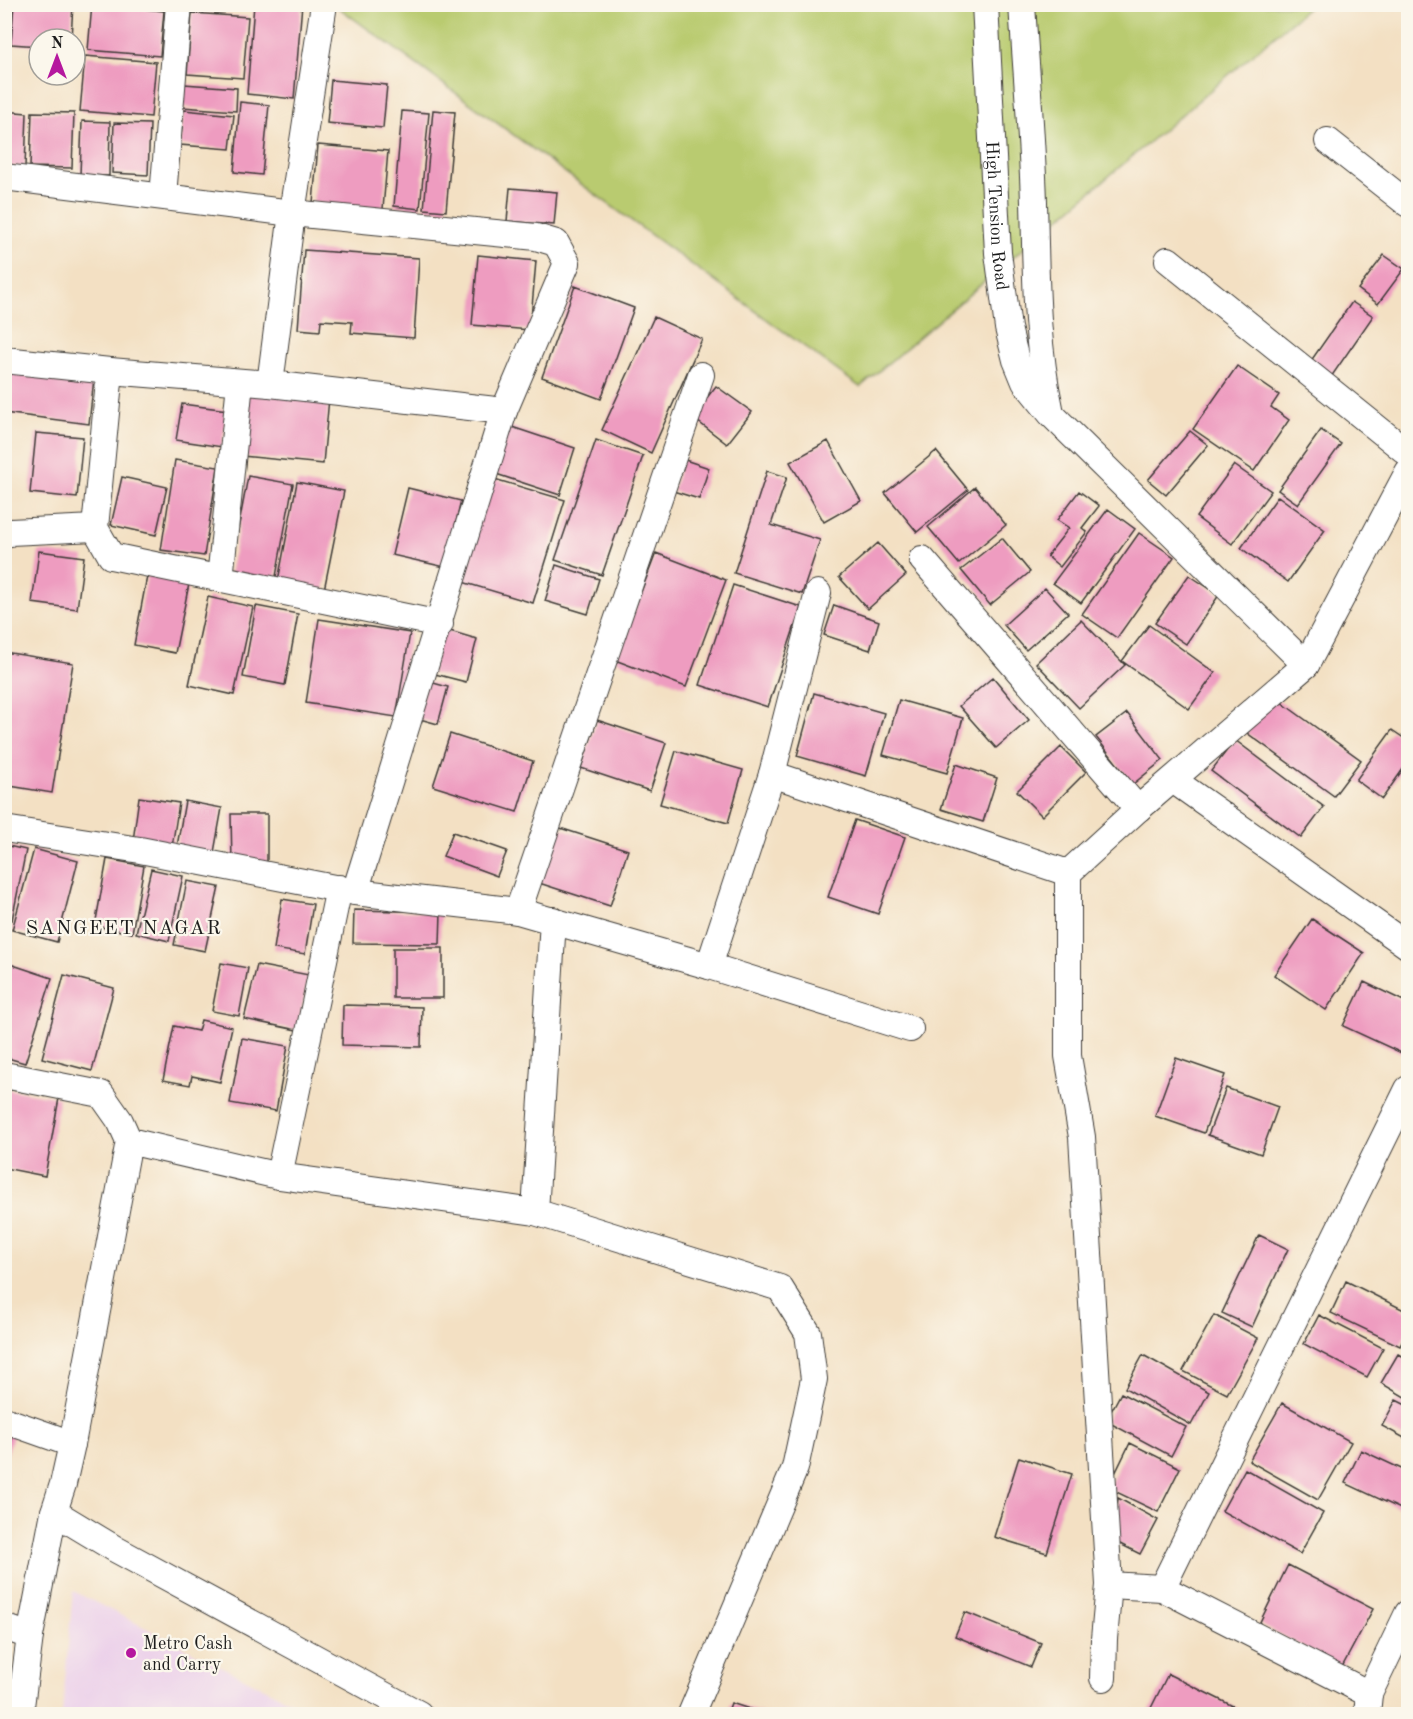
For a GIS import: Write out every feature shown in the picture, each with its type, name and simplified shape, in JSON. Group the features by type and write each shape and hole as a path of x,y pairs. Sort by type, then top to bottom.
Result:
{"street":[{"path":"163,196 179,4"},
{"path":"270,384 292,213 324,4"},
{"name":"High Tension Road","path":"985,4 998,253 1008,328 1016,360 1025,382 1051,414 1306,665"},
{"name":"High Tension Road","path":"1022,4 1033,177 1039,338 1043,377 1051,414"},
{"path":"1328,141 1408,204"},
{"path":"4,177 292,213 536,237 556,243 567,263 504,411 440,624 347,890 279,1176"},
{"path":"1167,260 1408,453"},
{"path":"4,360 270,384 504,411"},
{"path":"110,371 95,528 111,556 440,624"},
{"path":"518,911 701,375"},
{"path":"220,579 240,383"},
{"path":"1103,1678 1109,1585 1082,1137 1068,1056 1068,873 1138,809 1306,665 1408,472"},
{"path":"4,536 10,532 95,528"},
{"path":"922,560 1138,809"},
{"path":"709,966 772,774 818,593"},
{"path":"772,774 1068,873"},
{"path":"1173,780 1408,946"},
{"path":"4,829 140,850 347,890 518,911 709,966 910,1029"},
{"path":"535,1212 553,920"},
{"path":"4,1075 101,1094 120,1120 129,1141 72,1444 54,1512 30,1636 20,1714"},
{"path":"1162,1588 1408,1089"},
{"path":"129,1141 279,1176 535,1212 780,1288 808,1333 814,1379 795,1468 691,1714"},
{"path":"4,1420 72,1444"},
{"path":"54,1512 117,1550 419,1714"},
{"path":"1109,1585 1162,1588 1368,1704 1408,1613"},
{"path":"4,1626 30,1636"}],"shaded area":[{"name":"Metro Cash and Carry","path":"73,1591 315,1714 62,1714"}],"green space":[{"path":"335,5 1311,5 860,387"}],"building":[{"path":"14,4 73,4 72,27 27,27 27,45 11,44"},
{"path":"92,4 164,11 160,56 88,50"},
{"path":"254,4 302,4 294,99 247,94"},
{"path":"192,13 248,17 243,78 187,74"},
{"path":"87,56 156,62 151,117 80,111 82,87 87,87"},
{"path":"331,80 387,85 383,128 327,123"},
{"path":"184,84 237,88 236,111 182,107"},
{"path":"240,102 269,105 262,175 234,172"},
{"path":"184,110 234,115 230,149 180,145"},
{"path":"433,110 455,112 446,211 424,209"},
{"path":"4,111 27,113 25,167 4,166"},
{"path":"402,111 429,113 420,209 394,206"},
{"path":"32,112 74,113 72,168 30,167"},
{"path":"82,121 110,122 109,176 80,175"},
{"path":"114,123 150,124 148,175 112,173"},
{"path":"318,145 388,151 383,209 313,203"},
{"path":"510,188 557,192 554,225 507,221"},
{"path":"304,250 419,258 414,338 351,333 352,322 321,320 320,331 298,329"},
{"path":"478,255 536,261 530,330 472,325"},
{"path":"1384,255 1404,269 1378,304 1358,289"},
{"path":"575,286 634,308 601,399 542,377"},
{"path":"1352,302 1373,316 1329,380 1308,365"},
{"path":"654,317 702,339 651,453 602,430"},
{"path":"5,366 94,378 89,424 4,413"},
{"path":"1237,366 1279,395 1271,407 1289,420 1254,471 1193,429"},
{"path":"716,386 752,412 727,444 692,417"},
{"path":"248,390 329,398 323,464 242,456"},
{"path":"182,404 227,410 222,447 176,440"},
{"path":"506,425 575,448 560,495 490,472"},
{"path":"1321,430 1341,444 1298,504 1278,490"},
{"path":"1190,431 1208,445 1166,495 1148,480"},
{"path":"36,433 83,437 77,498 30,493"},
{"path":"596,440 643,456 602,575 555,560"},
{"path":"828,441 861,501 824,522 790,462"},
{"path":"936,451 968,490 917,532 885,493"},
{"path":"682,459 709,468 699,499 673,491"},
{"path":"175,460 218,467 204,556 161,550"},
{"path":"1234,465 1271,491 1232,544 1196,517"},
{"path":"767,471 787,477 771,525 820,540 802,594 734,573"},
{"path":"248,476 293,484 275,582 230,574"},
{"path":"122,477 167,487 156,535 111,525"},
{"path":"491,478 565,500 533,603 459,581"},
{"path":"297,482 344,491 323,595 277,586"},
{"path":"975,487 1006,525 959,564 928,527"},
{"path":"408,488 461,501 445,567 392,555"},
{"path":"1079,491 1099,506 1082,528 1087,532 1060,567 1047,556 1069,528 1057,520"},
{"path":"1278,496 1325,530 1288,582 1241,548"},
{"path":"1108,509 1135,529 1081,603 1053,583"},
{"path":"1139,533 1174,557 1117,638 1082,614"},
{"path":"1002,538 1030,572 990,605 961,570"},
{"path":"878,543 906,575 868,609 839,577"},
{"path":"39,551 84,557 77,609 32,603"},
{"path":"656,553 726,580 686,687 615,660"},
{"path":"556,565 599,579 588,614 545,601"},
{"path":"148,571 190,579 175,653 134,645"},
{"path":"1189,575 1219,595 1186,644 1155,623"},
{"path":"733,585 801,607 768,707 700,685"},
{"path":"1045,588 1068,613 1026,650 1004,625"},
{"path":"208,597 253,607 234,695 189,685"},
{"path":"834,605 879,621 870,650 824,635"},
{"path":"256,606 298,614 285,685 243,677"},
{"path":"319,619 410,633 396,717 306,703"},
{"path":"1081,620 1125,665 1079,708 1036,663"},
{"path":"1149,625 1215,673 1189,709 1122,661"},
{"path":"443,629 477,639 466,682 431,673"},
{"path":"4,652 73,663 52,793 4,785"},
{"path":"993,677 1029,720 996,748 959,706"},
{"path":"426,681 448,687 438,724 416,718"},
{"path":"814,693 884,713 866,776 797,756"},
{"path":"1274,697 1361,760 1334,796 1247,733"},
{"path":"899,700 963,718 947,773 883,755"},
{"path":"1127,713 1163,760 1133,784 1096,737"},
{"path":"597,720 666,743 650,791 581,768"},
{"path":"1392,730 1408,741 1408,762 1382,799 1356,780"},
{"path":"450,734 533,761 517,812 433,786"},
{"path":"1235,740 1324,807 1301,838 1211,771"},
{"path":"1061,747 1086,772 1042,816 1017,791"},
{"path":"676,751 743,770 728,823 660,804"},
{"path":"956,764 997,778 983,822 941,809"},
{"path":"139,797 179,803 172,847 133,841"},
{"path":"185,801 222,808 213,858 176,852"},
{"path":"231,814 267,814 267,865 232,865"},
{"path":"855,820 905,837 878,914 828,897"},
{"path":"557,827 628,850 610,906 539,883"},
{"path":"453,832 507,851 497,876 443,856"},
{"path":"4,845 26,850 12,920 4,918"},
{"path":"34,849 78,861 57,942 12,930"},
{"path":"107,859 144,866 132,933 95,926"},
{"path":"151,869 183,876 169,941 136,933"},
{"path":"187,881 219,887 205,951 174,945"},
{"path":"282,899 313,904 305,954 274,949"},
{"path":"354,910 441,912 440,944 353,943"},
{"path":"1312,919 1364,953 1326,1010 1274,975"},
{"path":"393,948 443,948 443,998 393,998"},
{"path":"7,963 52,978 25,1063 4,1057 4,973"},
{"path":"221,963 248,968 239,1016 212,1011"},
{"path":"257,965 309,975 297,1030 244,1019"},
{"path":"64,975 114,988 92,1071 42,1058"},
{"path":"1364,982 1408,1003 1408,1056 1343,1026"},
{"path":"343,1005 422,1007 421,1047 342,1045"},
{"path":"201,1020 232,1027 220,1082 192,1076 190,1085 163,1080 174,1026 198,1031"},
{"path":"242,1038 288,1046 276,1111 230,1103"},
{"path":"1176,1058 1225,1075 1204,1133 1155,1116"},
{"path":"1226,1088 1278,1107 1261,1154 1208,1135"},
{"path":"6,1089 59,1098 45,1176 4,1168"},
{"path":"1259,1235 1288,1249 1252,1327 1222,1313"},
{"path":"1346,1281 1408,1312 1408,1330 1400,1346 1331,1313"},
{"path":"1214,1315 1258,1338 1227,1394 1183,1371"},
{"path":"1319,1315 1383,1348 1367,1377 1304,1344"},
{"path":"1398,1354 1408,1360 1408,1399 1381,1383"},
{"path":"1143,1355 1209,1392 1191,1425 1125,1388"},
{"path":"1121,1393 1186,1427 1171,1456 1106,1421"},
{"path":"1396,1400 1408,1406 1408,1440 1382,1426"},
{"path":"1282,1403 1351,1442 1318,1500 1249,1461"},
{"path":"4,1427 15,1430 5,1461 4,1461"},
{"path":"1130,1443 1180,1468 1158,1512 1108,1488"},
{"path":"1361,1450 1408,1472 1408,1503 1405,1511 1345,1483"},
{"path":"1019,1457 1072,1474 1047,1553 994,1537"},
{"path":"1245,1469 1323,1513 1300,1554 1222,1511"},
{"path":"1118,1498 1158,1520 1140,1554 1114,1541"},
{"path":"1288,1565 1373,1609 1342,1667 1259,1624"},
{"path":"965,1612 1041,1643 1031,1667 955,1636"},
{"path":"1168,1674 1249,1714 1148,1714"},
{"path":"731,1703 765,1714 727,1714"}],"place":[{"name":"Metro Cash and Carry","path":"131,1653"}],"district":[{"name":"SANGEET NAGAR","path":"124,927"}]}
